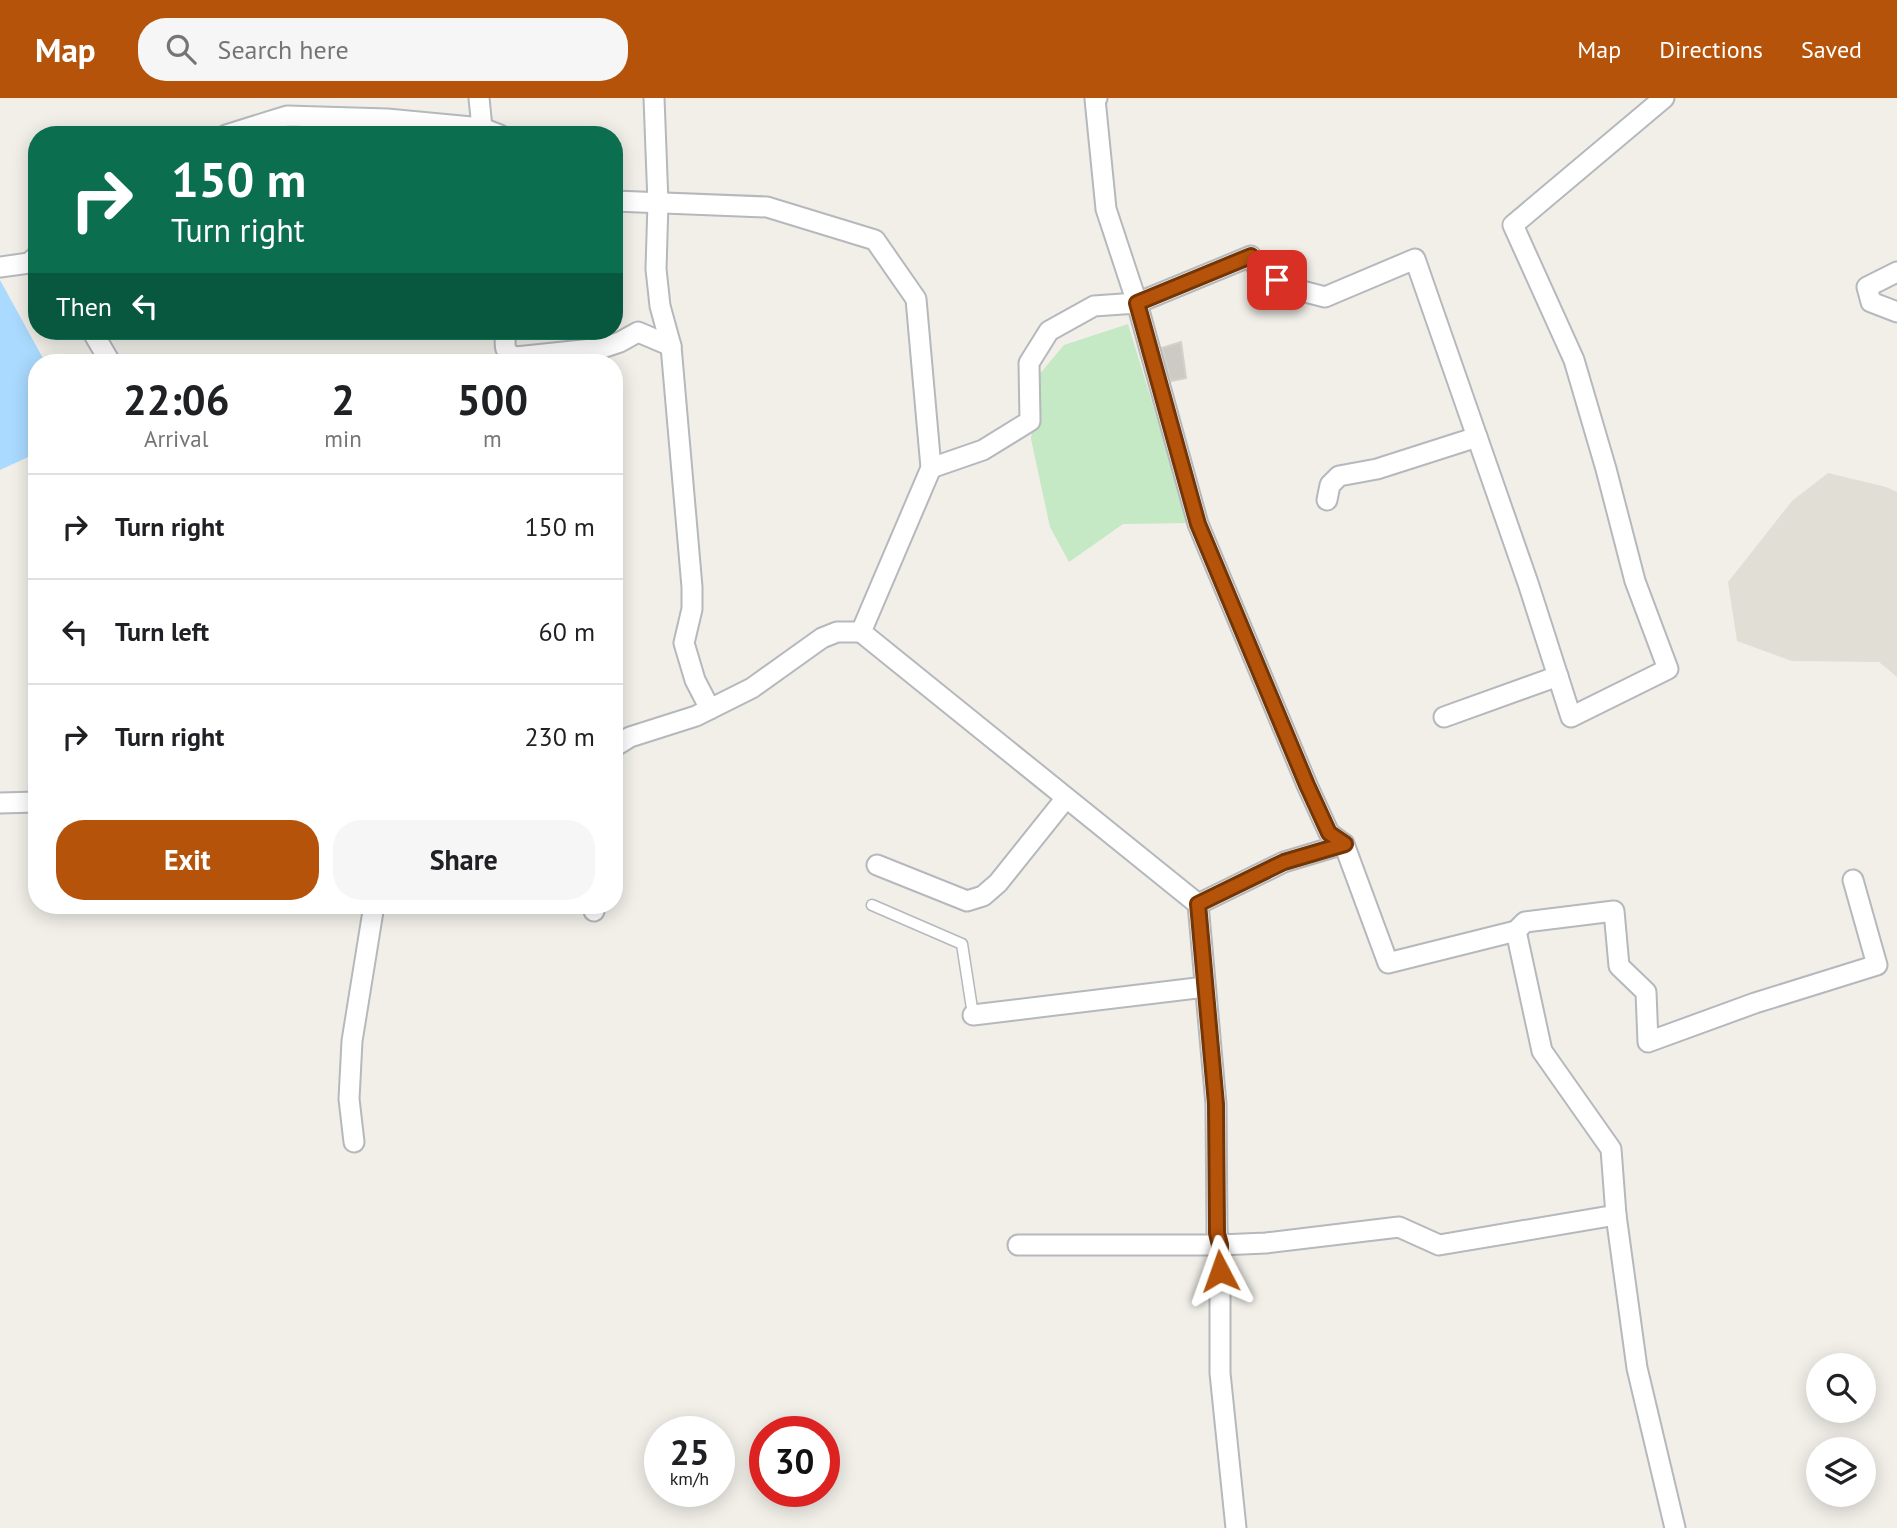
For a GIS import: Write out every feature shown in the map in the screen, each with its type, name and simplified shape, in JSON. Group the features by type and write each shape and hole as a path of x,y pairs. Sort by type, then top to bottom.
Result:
{"street":[{"path":"479,98 486,126"},
{"path":"654,98 658,202 656,269 660,306 671,346 692,587 692,609 684,643 695,680 710,709"},
{"path":"1097,98 1106,209 1137,303 1198,524 1329,833 1345,844 1388,963 1516,931 1525,922 1614,911 1619,966 1646,992 1648,1042 1755,1003 1877,965 1853,880"},
{"path":"930,468 983,450 1030,421 1029,363 1049,331 1094,306 1137,303 1251,256 1259,271 1294,289 1325,297 1416,259 1571,717 1668,669 1634,581 1606,469 1574,360 1513,225 1664,98"},
{"path":"255,126 287,116 387,119 441,126"},
{"path":"623,201 767,207 875,240 916,299 930,468 862,632"},
{"path":"0,267 28,263"},
{"path":"1897,272 1867,287 1871,302 1897,312"},
{"path":"545,354 602,348 638,332 671,346"},
{"path":"1326,500 1330,485 1339,476 1377,469 1477,437"},
{"path":"623,741 696,716 752,688 822,638 837,632 862,632 1198,904 1216,1104 1220,1373 1236,1528"},
{"path":"1444,718 1558,676"},
{"path":"877,865 967,901 983,896 998,883 1066,798"},
{"path":"0,803 28,802"},
{"path":"1198,904 1284,862 1345,844"},
{"path":"354,1142 349,1099 352,1041 373,914"},
{"path":"1516,931 1542,1051 1611,1150 1616,1215 1637,1368 1675,1528"},
{"path":"973,1015 1205,987"},
{"path":"1018,1245 1266,1243 1399,1227 1439,1245 1616,1215"}],"lane":[{"path":"872,905 962,944 973,1015"}],"shaded area":[{"path":"1828,473 1897,492 1897,677 1879,662 1792,661 1737,641 1728,582 1792,501"}],"green space":[{"path":"1128,324 1189,523 1123,524 1069,562 1050,527 1031,439 1038,376 1064,345"}],"water":[{"path":"0,280 28,331 28,340 33,340 41,354 28,354 28,457 0,470"}],"building":[{"path":"1181,342 1186,378 1171,381 1162,348"}],"route":[{"path":"1220,1271 1216,1104 1198,904 1284,862 1345,844 1329,833 1198,524 1137,303 1251,256 1259,271 1277,280"}]}
